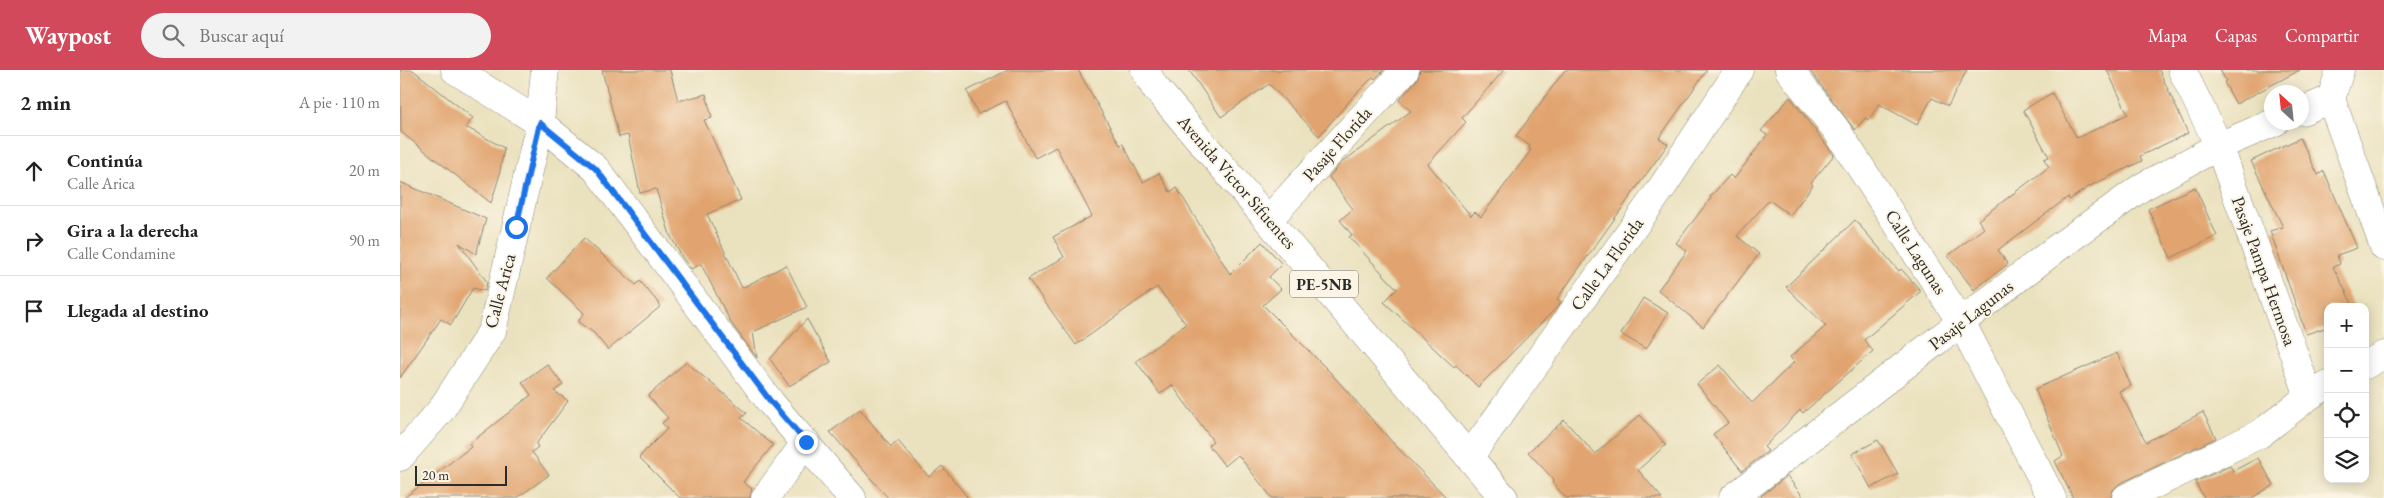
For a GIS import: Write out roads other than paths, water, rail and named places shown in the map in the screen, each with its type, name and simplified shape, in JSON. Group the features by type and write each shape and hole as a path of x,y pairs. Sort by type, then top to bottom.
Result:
{"main road":[{"path":"455,70 540,123 596,169 771,402 852,498"},
{"name":"Calle Arica","path":"400,457 441,410 492,332 540,123 545,70"},
{"name":"Avenida Victor Sifuentes","path":"1145,70 1154,86 1269,219 1504,498"},
{"name":"Pasaje Florida","path":"1269,219 1404,70"},
{"name":"Calle La Florida","path":"1470,456 1663,186 1739,70"},
{"name":"Calle Lagunas","path":"1790,70 1835,128 1961,322 2052,498"},
{"name":"Pasaje Pampa Hermosa","path":"2182,70 2219,146 2318,391"},
{"path":"2340,70 2331,99 2384,247"},
{"path":"2309,109 2331,99"},
{"name":"Pasaje Lagunas","path":"1733,498 1961,322 2142,186 2219,146 2264,127"},
{"path":"2369,363 2384,354"},
{"path":"2126,498 2260,434 2318,391"},
{"path":"765,498 806,442"}]}
